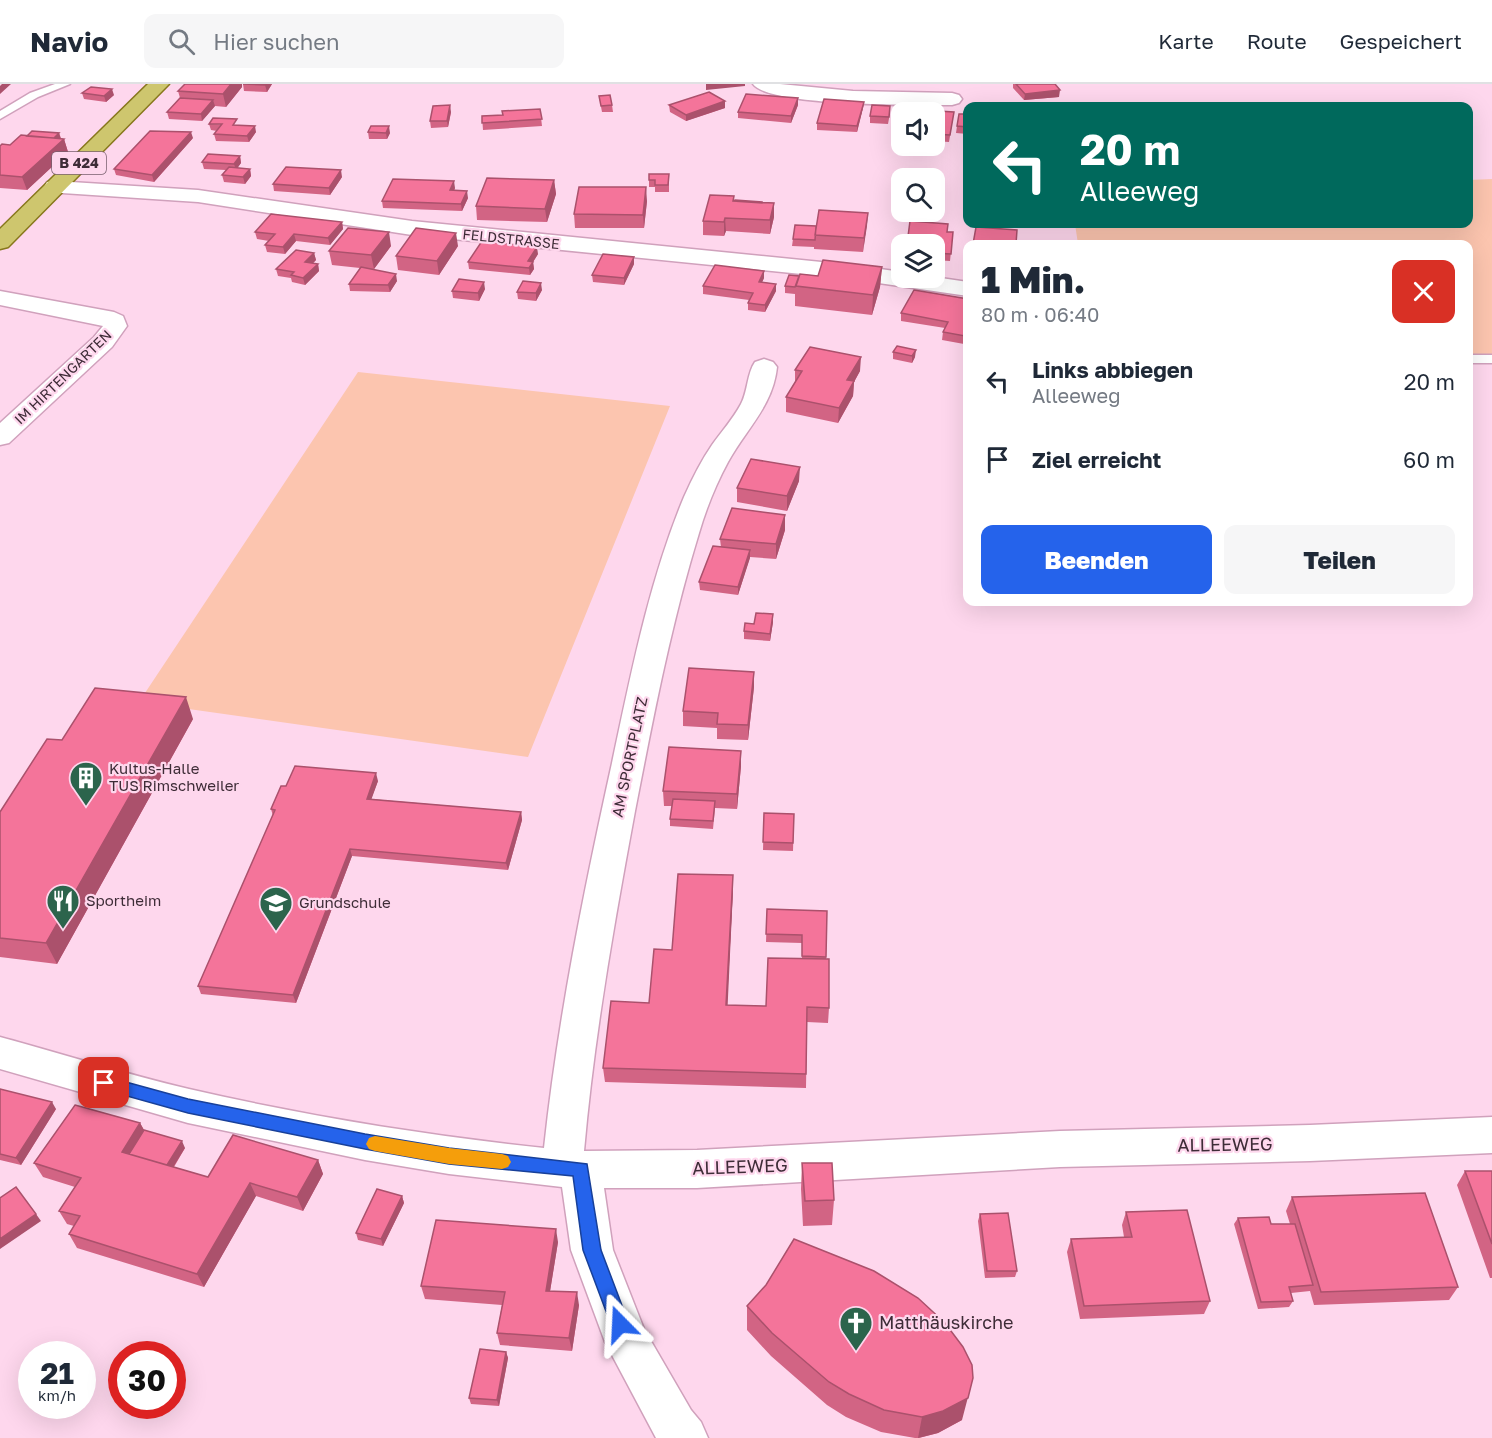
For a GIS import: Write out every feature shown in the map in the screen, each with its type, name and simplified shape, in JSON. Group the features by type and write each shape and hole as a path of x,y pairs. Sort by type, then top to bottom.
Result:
{"main road":[{"name":"B 424","path":"0,242 159,84"}],"street":[{"path":"763,84 779,91 902,99 952,99"},
{"name":"FELDSTRASSE","path":"55,188 198,196 412,228 851,272 963,288"},
{"name":"IM HIRTENGARTEN","path":"0,298 105,317 114,321 115,326 103,342 0,437"},
{"name":"AM SPORTPLATZ","path":"685,1438 675,1426 627,1342 592,1250 572,1169 578,1025 623,788 659,624 686,530 697,503 715,462 758,400 764,381 765,367"},
{"name":"ALLEEWEG","path":"0,1053 188,1106 365,1142 449,1156 572,1169 697,1169 1060,1149 1310,1143 1492,1135"}],"lane":[{"path":"0,116 34,95 64,84"},
{"path":"1473,359 1492,359"}],"shaded area":[{"path":"1492,179 1492,359 1473,359 1473,240 1077,240 1076,228 1473,228 1473,180"},
{"path":"358,372 670,406 528,757 139,702"}],"building":[{"path":"185,84 231,84 223,94 178,91"},
{"path":"1016,84 1055,84 1060,90 1025,94"},
{"path":"91,87 112,89 104,96 82,93"},
{"path":"709,92 725,101 686,115 669,105"},
{"path":"746,94 798,98 791,116 738,112"},
{"path":"610,95 612,105 601,106 599,96"},
{"path":"180,98 213,100 201,114 167,112"},
{"path":"824,99 864,102 857,126 817,123"},
{"path":"450,105 447,121 430,121 433,106"},
{"path":"872,105 890,106 889,117 870,116"},
{"path":"540,109 542,119 482,123 482,116 503,115 502,111"},
{"path":"945,111 954,112 950,135 945,135"},
{"path":"959,114 963,114 963,127 957,126"},
{"path":"213,118 237,119 233,125 255,126 247,136 214,134 222,124 209,124"},
{"path":"371,126 389,126 386,133 368,132"},
{"path":"32,131 59,133 54,138 27,136"},
{"path":"150,131 191,132 152,175 114,169"},
{"path":"21,135 64,139 22,177 0,175 0,146 10,145"},
{"path":"208,154 240,156 234,164 202,162"},
{"path":"229,167 250,169 243,177 222,175"},
{"path":"286,167 341,170 329,188 273,184"},
{"path":"649,174 669,174 668,185 655,185 655,180 649,180"},
{"path":"487,178 554,180 545,209 476,206"},
{"path":"393,179 454,181 450,190 467,191 461,204 382,201"},
{"path":"579,187 646,187 643,215 574,214"},
{"path":"710,195 734,196 733,201 774,203 770,220 725,218 724,222 703,221"},
{"path":"734,201 762,202 762,203"},
{"path":"819,210 868,213 864,238 815,235"},
{"path":"271,214 342,222 328,238 294,234 283,247 265,245 275,234 255,232"},
{"path":"910,222 948,224 947,232 953,232 951,254 945,254 945,234 908,234"},
{"path":"795,225 816,226 815,240 793,239"},
{"path":"348,228 389,232 371,255 329,251"},
{"path":"416,228 456,233 437,261 396,256"},
{"path":"976,228 1017,230 1016,240 974,240"},
{"path":"482,241 537,247 528,261 533,262 529,268 468,262"},
{"path":"296,250 314,253 305,262 318,264 303,278 291,275 294,272 276,269"},
{"path":"603,254 634,257 624,278 592,275"},
{"path":"823,260 882,267 873,295 796,286 800,274 818,276"},
{"path":"715,265 764,271 759,282 776,284 765,305 748,303 753,293 703,286"},
{"path":"361,267 396,274 388,285 349,284"},
{"path":"789,275 799,276 795,287 785,286"},
{"path":"459,279 484,282 478,293 452,291"},
{"path":"523,281 541,283 536,293 517,292"},
{"path":"914,290 963,298 963,336 943,332 948,322 901,313"},
{"path":"897,346 916,350 912,356 893,352"},
{"path":"810,347 861,357 847,380 854,381 839,408 786,397 802,371 795,370"},
{"path":"751,459 800,467 787,496 737,488"},
{"path":"732,508 785,515 776,544 720,539"},
{"path":"713,546 750,550 738,587 699,582"},
{"path":"756,613 773,614 770,634 744,631 745,623 754,624"},
{"path":"689,668 754,672 748,725 717,724 718,713 683,711"},
{"name":"Kultus-Halle TUS Rimschweiler","path":"95,688 186,697 46,943 0,938 0,812 47,739 62,740"},
{"path":"669,747 741,751 737,794 663,791"},
{"name":"Grundschule","path":"295,766 376,773 367,799 521,812 506,863 350,849 293,995 198,986 275,810 271,809 281,786 286,786"},
{"path":"673,799 715,801 713,821 670,819"},
{"path":"764,813 794,814 793,843 763,842"},
{"path":"678,874 733,875 726,1005 766,1006 768,958 829,959 829,1008 807,1007 806,1074 603,1068 611,1001 649,1003 654,949 672,950"},
{"path":"767,909 827,911 826,957 802,956 802,935 766,934"},
{"path":"0,1089 52,1102 16,1158 0,1154"},
{"path":"75,1105 140,1123 122,1152 208,1177 233,1135 318,1160 297,1197 250,1183 197,1274 69,1234 80,1216 59,1211 81,1178 34,1163"},
{"path":"144,1130 182,1141 167,1165 129,1154"},
{"path":"802,1163 832,1163 834,1200 805,1201"},
{"path":"1465,1171 1492,1171 1492,1244"},
{"path":"16,1187 36,1214 0,1239 0,1198"},
{"path":"377,1189 402,1196 381,1239 356,1233"},
{"path":"1425,1193 1458,1287 1321,1292 1292,1197"},
{"path":"1187,1210 1210,1301 1084,1306 1071,1239 1132,1237 1126,1212"},
{"path":"1008,1213 1017,1271 987,1271 980,1214"},
{"path":"1269,1217 1271,1224 1295,1224 1313,1285 1289,1287 1293,1301 1261,1302 1238,1218"},
{"path":"436,1220 556,1229 546,1291 577,1292 569,1338 497,1333 505,1292 421,1286"},
{"name":"Matthäuskirche","path":"794,1239 874,1271 918,1298 945,1323 963,1347 972,1365 973,1378 968,1398 943,1411 922,1417 884,1410 829,1382 772,1333 747,1306 766,1285"},
{"path":"480,1349 506,1352 497,1400 469,1398"}],"slow traffic":[{"path":"375,1144 502,1162"}],"place":[{"name":"Kultus-Halle TUS Rimschweiler","path":"86,807"},
{"name":"Sportheim","path":"63,930"},
{"name":"Grundschule","path":"276,932"},
{"name":"Matthäuskirche","path":"856,1352"}],"route":[{"path":"104,1083 188,1106 365,1142 449,1156 581,1170 592,1250 620,1324"}]}
